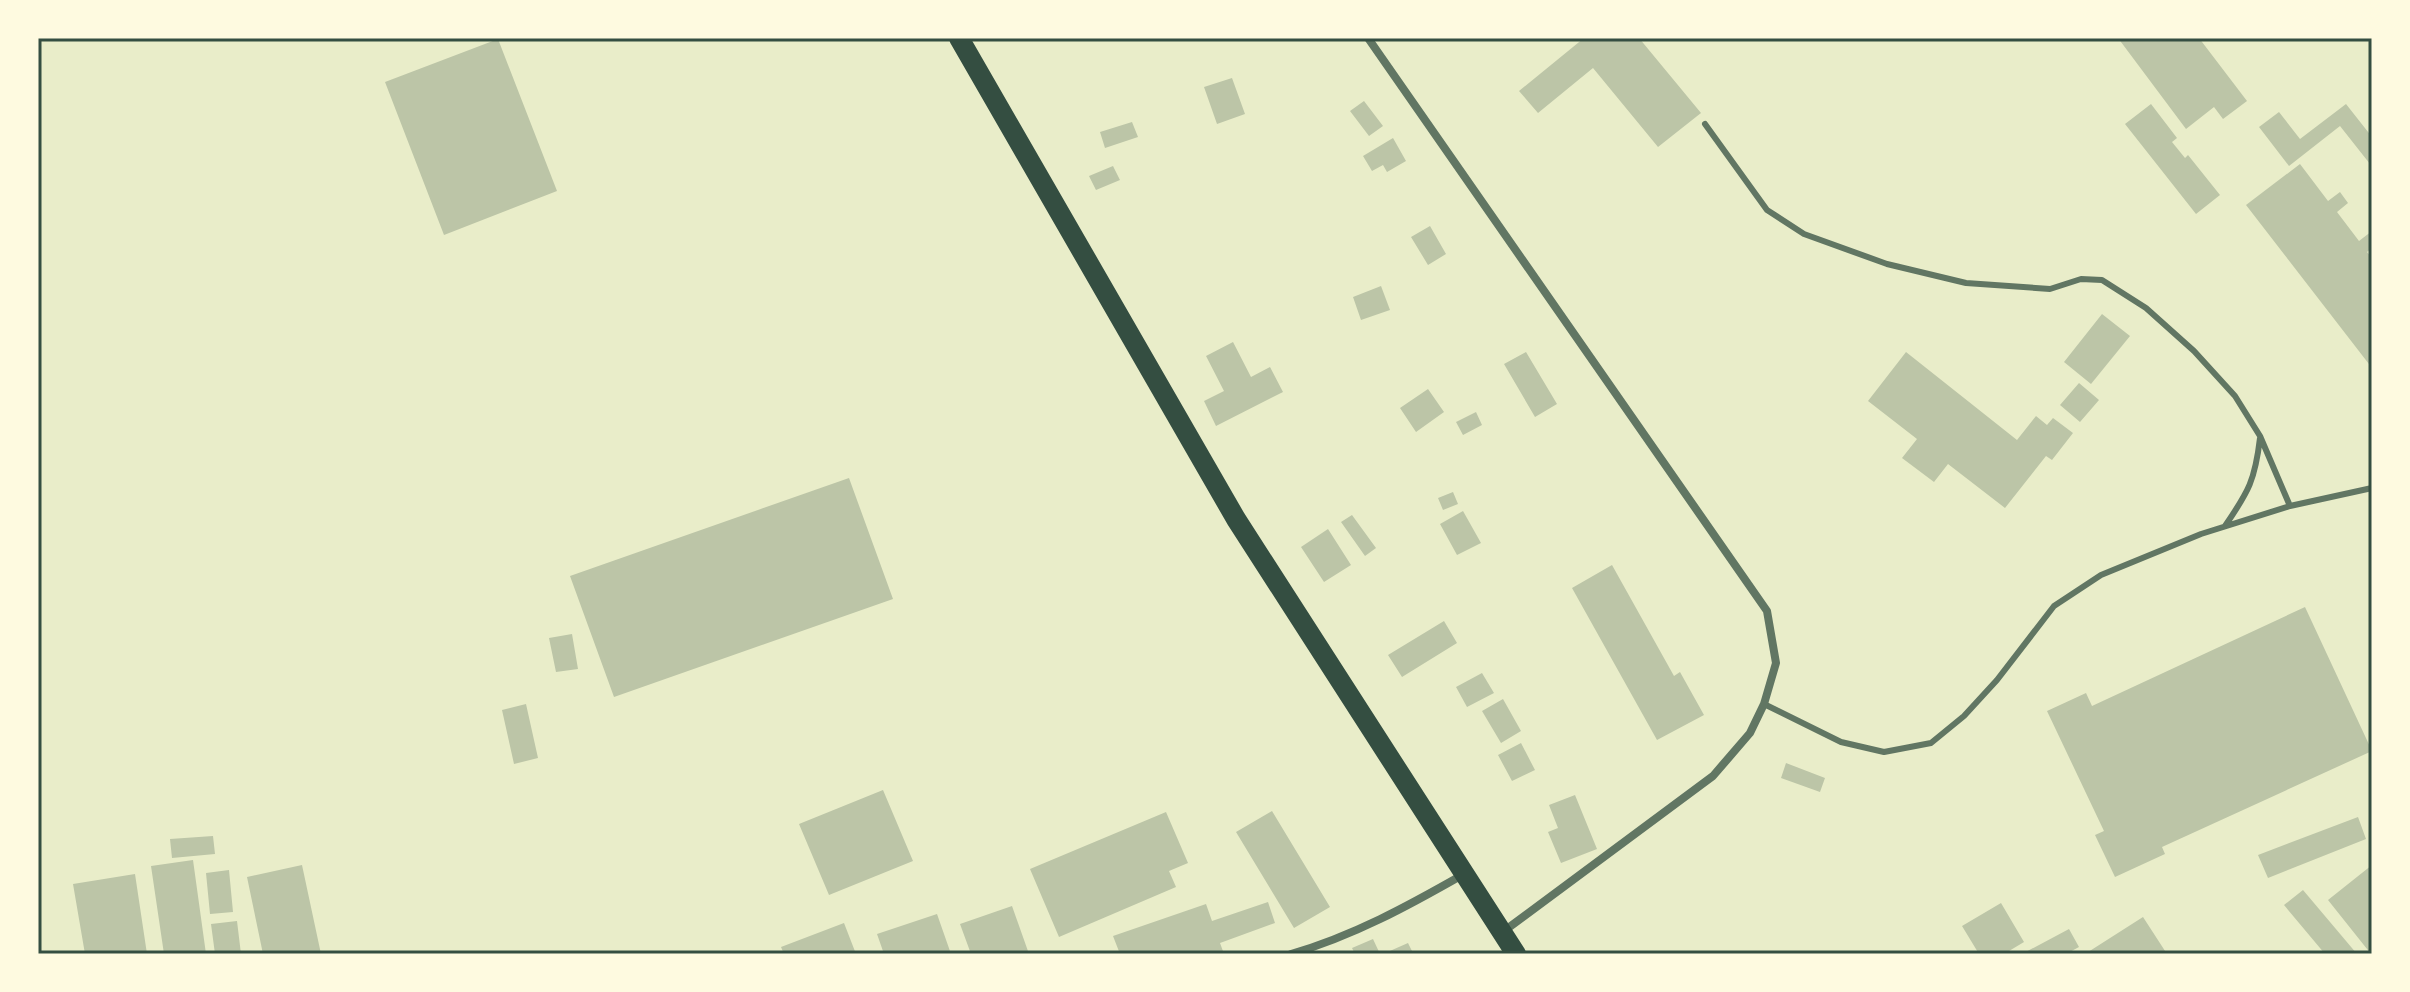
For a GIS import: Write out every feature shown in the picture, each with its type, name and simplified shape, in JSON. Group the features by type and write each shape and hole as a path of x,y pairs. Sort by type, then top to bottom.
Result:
{"main road":[{"path":"959,38 1236,519 1516,954"}],"street":[{"path":"1368,38 1767,611 1776,663 1764,704 1750,733 1713,776 1503,932"},
{"path":"1291,954 1322,945 1394,914 1464,874"}],"lane":[{"path":"1705,124 1767,210 1804,234 1887,264 1966,283 2050,289 2081,279 2102,280 2146,308 2194,351 2235,396 2260,436 2290,506"},
{"path":"2225,526 2246,496 2256,472 2260,436"},
{"path":"1764,704 1841,742 1884,752 1931,743 1964,716 1997,680 2054,606 2101,575 2225,526 2290,506 2372,488"}],"building":[{"path":"1584,38 1639,38 1701,113 1658,147 1593,68 1538,113 1519,91"},
{"path":"2118,38 2199,38 2247,101 2223,119 2214,107 2186,129"},
{"path":"498,39 557,191 444,235 385,82"},
{"path":"1232,78 1245,114 1217,124 1204,87"},
{"path":"1364,101 1383,126 1369,136 1350,111"},
{"path":"2151,104 2177,138 2172,142 2185,158 2188,155 2220,195 2196,214 2125,124"},
{"path":"2346,104 2372,137 2370,164 2340,126 2289,166 2259,127 2279,112 2300,139"},
{"path":"1132,122 1138,137 1105,148 1100,132"},
{"path":"1393,138 1406,161 1387,172 1383,165 1372,171 1363,156"},
{"path":"2300,164 2328,201 2340,192 2348,203 2337,212 2359,241 2372,231 2372,248 2367,252 2372,258 2372,368 2246,205"},
{"path":"1113,166 1120,180 1096,190 1089,176"},
{"path":"1430,226 1446,254 1428,265 1411,237"},
{"path":"1381,286 1390,310 1361,320 1353,297"},
{"path":"2102,314 2130,336 2091,384 2064,362"},
{"path":"1233,342 1251,377 1270,367 1283,392 1216,426 1204,401 1224,391 1206,356"},
{"path":"1526,352 1557,404 1535,417 1504,364"},
{"path":"1906,352 2017,440 2036,416 2047,425 2053,418 2073,433 2052,460 2046,456 2005,508 1948,464 1934,482 1902,458 1917,439 1868,401"},
{"path":"2079,383 2099,400 2080,422 2060,405"},
{"path":"1428,389 1444,412 1416,432 1400,408"},
{"path":"1476,412 1482,425 1463,435 1456,422"},
{"path":"849,478 893,599 614,697 570,576"},
{"path":"1453,492 1458,504 1443,510 1438,498"},
{"path":"1463,511 1481,543 1457,555 1440,524"},
{"path":"1352,515 1376,548 1365,556 1341,522"},
{"path":"1328,529 1351,565 1324,582 1301,547"},
{"path":"1612,565 1674,676 1680,672 1704,715 1657,740 1572,588"},
{"path":"2305,607 2372,751 2162,847 2165,854 2115,877 2095,835 2104,831 2047,711 2086,693 2092,706"},
{"path":"1444,621 1457,643 1402,677 1388,655"},
{"path":"572,634 578,669 556,672 549,638"},
{"path":"1482,673 1494,693 1467,707 1456,687"},
{"path":"1503,699 1521,731 1501,743 1482,711"},
{"path":"526,704 538,758 514,764 502,710"},
{"path":"1521,743 1535,770 1512,781 1498,755"},
{"path":"1786,763 1825,778 1820,792 1781,778"},
{"path":"883,790 913,861 829,895 799,824"},
{"path":"1575,795 1597,849 1561,863 1548,832 1558,828 1549,805"},
{"path":"1272,811 1330,907 1294,928 1236,832"},
{"path":"1166,812 1188,863 1169,871 1176,887 1059,937 1030,869"},
{"path":"2358,817 2366,839 2268,878 2258,855"},
{"path":"213,836 215,854 172,858 170,839"},
{"path":"193,860 206,954 164,954 151,866"},
{"path":"302,865 321,954 263,954 247,877"},
{"path":"2372,865 2372,954 2371,954 2328,900"},
{"path":"229,870 233,912 210,914 206,873"},
{"path":"135,874 147,954 85,954 73,884"},
{"path":"2303,890 2357,954 2325,954 2284,905"},
{"path":"1268,902 1275,923 1220,943 1224,954 1120,954 1113,936 1206,904 1212,921"},
{"path":"2001,903 2024,942 2004,954 1979,954 1962,926"},
{"path":"1012,906 1029,954 971,954 960,924"},
{"path":"937,914 951,954 884,954 877,934"},
{"path":"2143,917 2167,954 2085,954"},
{"path":"237,921 241,954 215,954 211,924"},
{"path":"844,923 856,954 784,954 781,947"},
{"path":"2069,929 2079,947 2066,954 2022,954"},
{"path":"1373,939 1380,954 1355,954 1352,948"},
{"path":"1408,943 1413,953 1383,954"}]}
